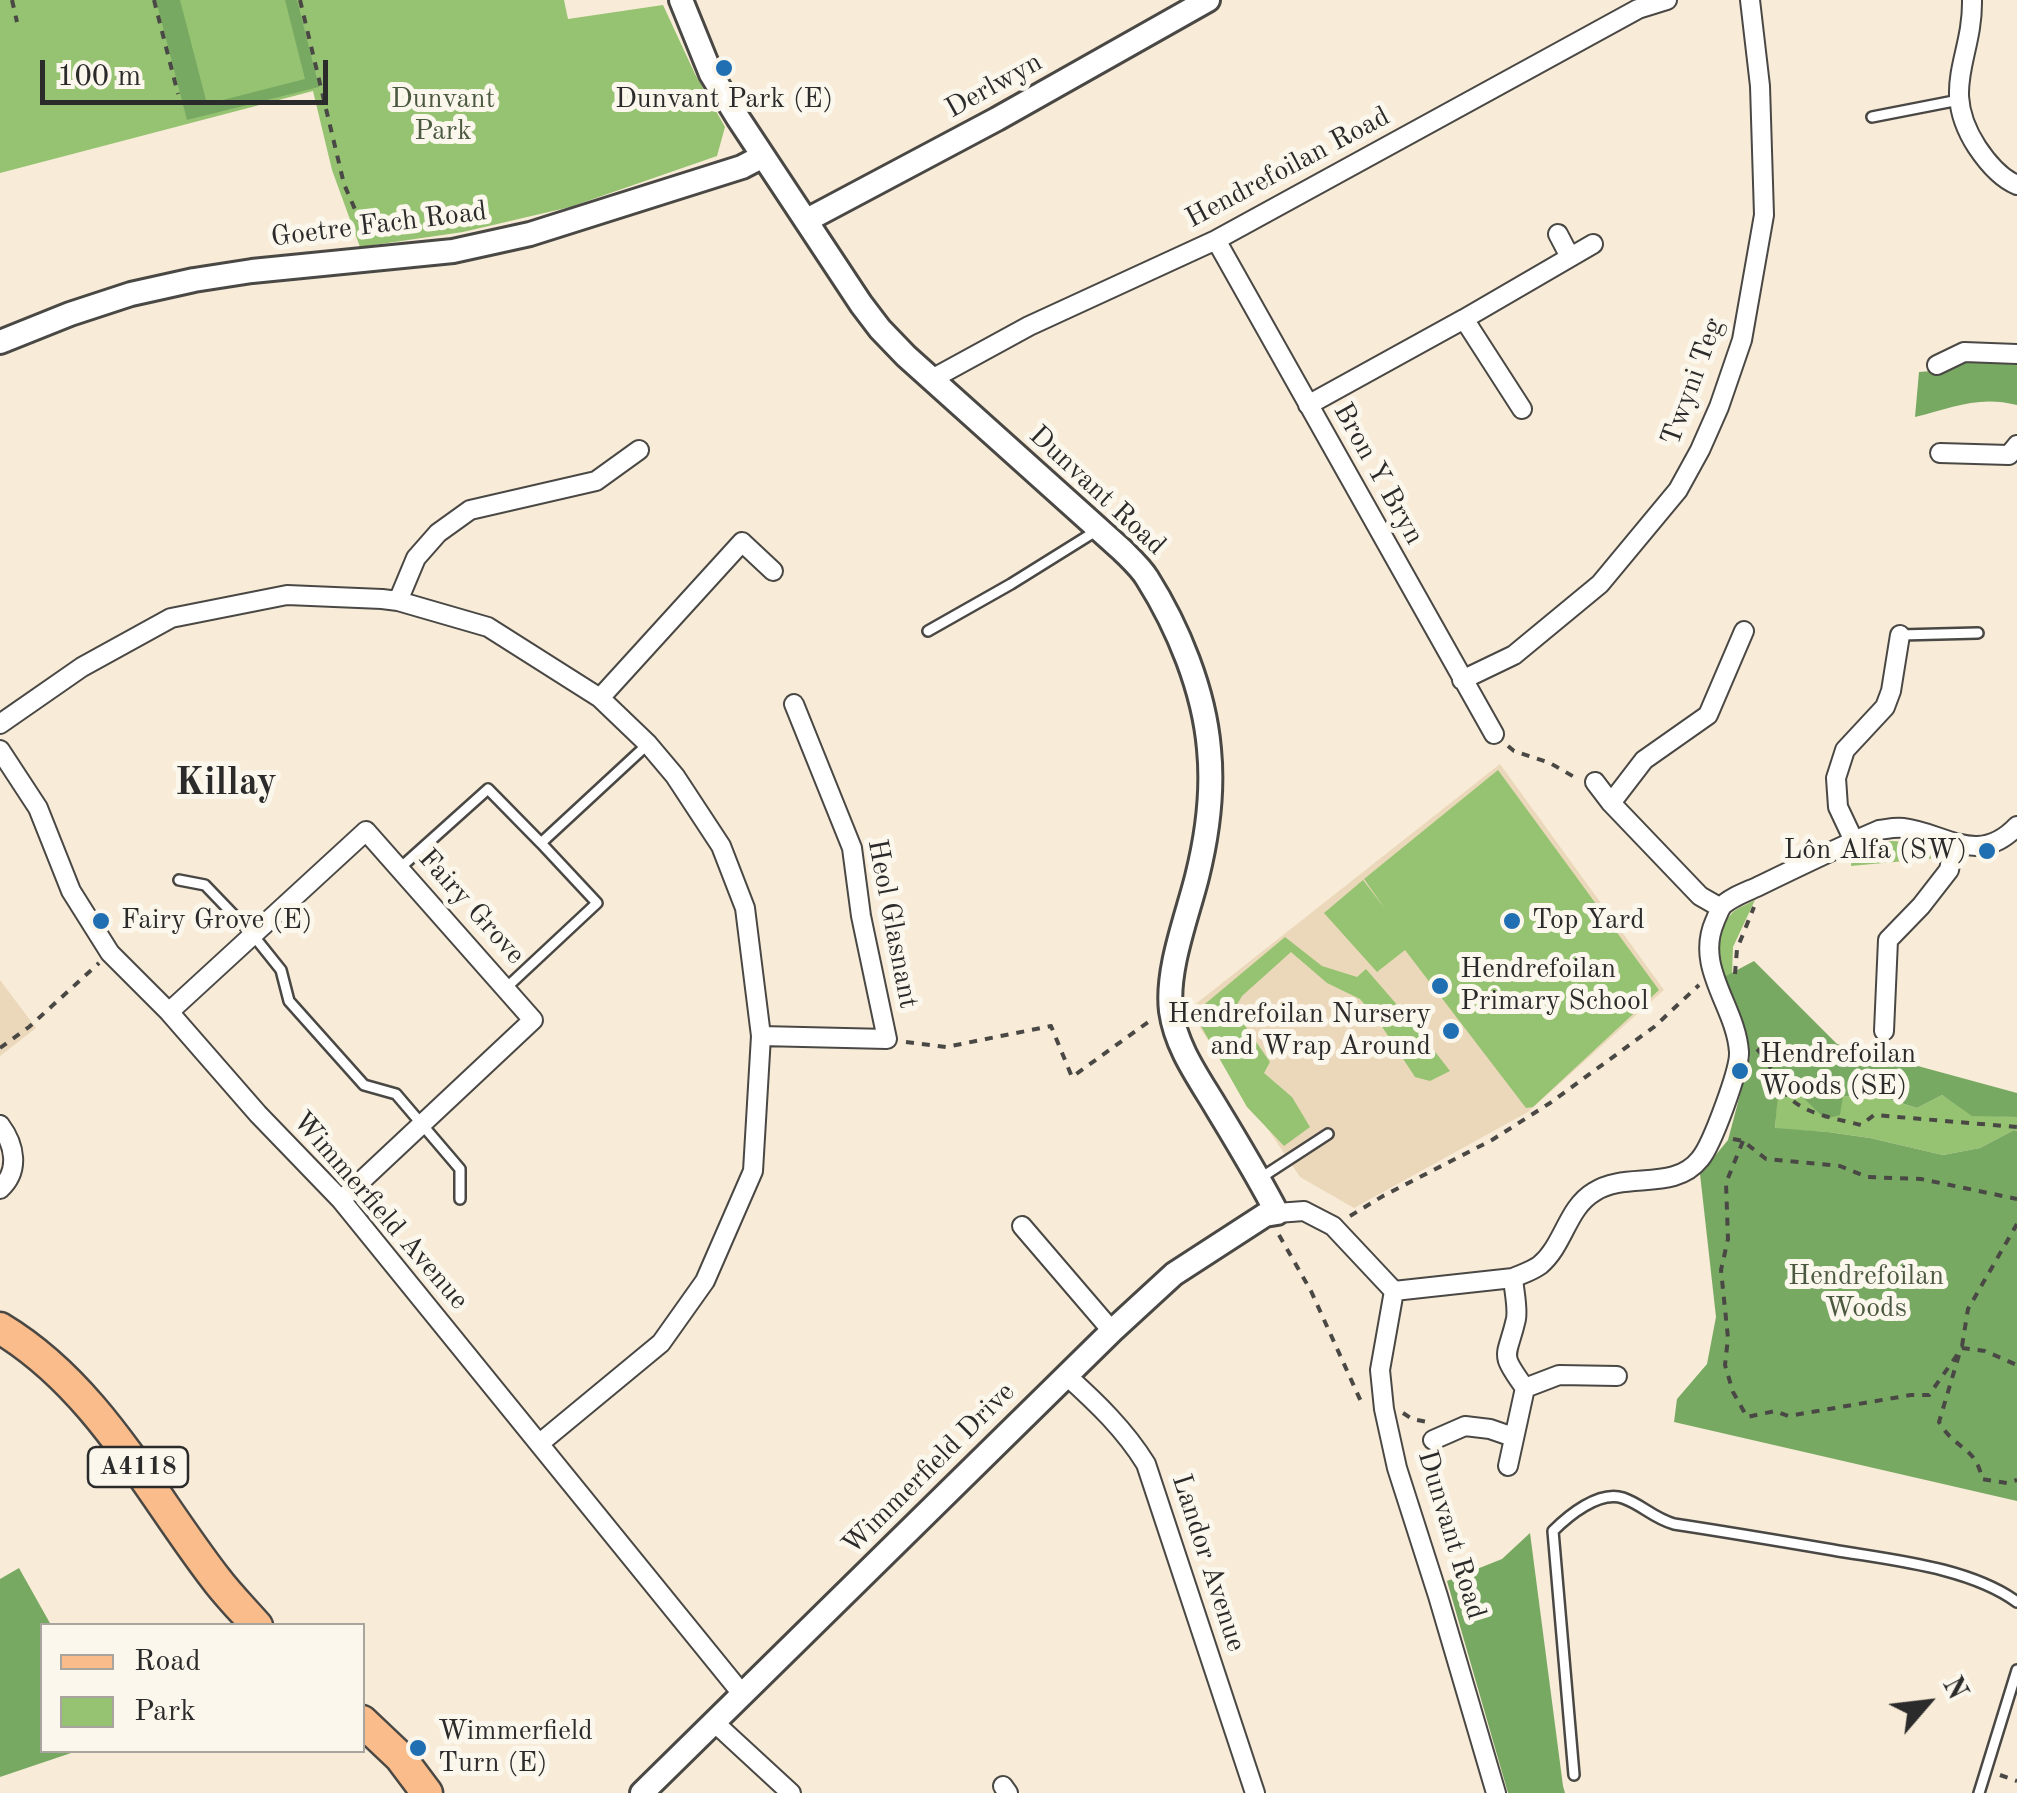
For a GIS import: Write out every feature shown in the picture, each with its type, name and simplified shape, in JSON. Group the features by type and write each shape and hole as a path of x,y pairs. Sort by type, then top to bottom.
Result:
{"main road":[{"name":"A4118","path":"0,1328 26,1343 94,1408 218,1581 253,1623"},
{"path":"365,1724 400,1757 427,1793"}],"street":[{"name":"Dunvant Road","path":"680,0 711,74 860,304 932,380 1146,574 1158,598 1192,674 1207,731 1210,766 1204,838 1180,941 1170,1006 1184,1054 1259,1179 1271,1214"},
{"name":"Derlwyn","path":"806,220 997,119 1208,0"},
{"name":"Hendrefoilan Road","path":"932,380 1029,326 1216,240 1638,9 1667,0"},
{"name":"Twyni Teg","path":"1462,680 1514,655 1600,584 1678,490 1719,407 1742,340 1764,214 1760,86 1750,0"},
{"path":"1972,0 1972,22 1959,73 1959,100 1966,130 1986,160 2017,186"},
{"name":"Goetre Fach Road","path":"0,342 130,294 194,280 453,251 530,234 742,167 763,156"},
{"path":"1558,234 1570,257"},
{"name":"Bron Y Bryn","path":"1216,240 1494,734"},
{"path":"1308,405 1593,244"},
{"path":"1464,319 1522,408"},
{"path":"1937,365 1964,352 2017,354"},
{"path":"1940,453 2009,455 2017,445"},
{"path":"398,601 416,558 438,533 470,510 596,482 639,450"},
{"path":"600,698 742,542 773,571"},
{"path":"0,724 82,667 171,618 287,595 398,601 488,627 600,698 675,776 721,846 745,908 761,1036 752,1171 705,1281 660,1343 540,1443"},
{"path":"1611,803 1644,760 1708,715 1744,631"},
{"path":"1854,841 1838,807 1836,778 1846,750 1885,707 1900,635"},
{"name":"Heol Glasnant","path":"761,1036 886,1039 861,916 852,848 794,704"},
{"name":"Wimmerfield Avenue","path":"0,750 38,808 71,891 110,954 170,1012 258,1114 341,1200 743,1695"},
{"path":"1595,782 1700,896 1721,908"},
{"path":"1271,1214 1304,1212 1332,1226 1394,1291 1512,1278 1539,1266 1554,1250 1575,1212 1594,1192 1608,1185 1666,1179 1700,1159 1722,1112 1739,1055 1731,1018 1708,954 1710,931 1721,908 1878,830 1899,827 1970,846 1990,844 2017,826"},
{"name":"Fairy Grove","path":"170,1012 366,831 400,868 534,1020 341,1200"},
{"path":"1884,1031 1888,940 1949,870 1954,844"},
{"path":"0,1125 13,1149 13,1166 6,1184 0,1188"},
{"name":"Wimmerfield Drive","path":"642,1793 1112,1331 1174,1274 1271,1214"},
{"path":"1022,1226 1112,1331"},
{"path":"1508,1466 1525,1388 1509,1365 1506,1351 1517,1315 1512,1278"},
{"name":"Dunvant Road","path":"1394,1291 1380,1370 1384,1409 1397,1468 1496,1793"},
{"path":"1525,1388 1559,1375 1618,1376"},
{"name":"Landor Avenue","path":"1068,1376 1106,1411 1146,1464 1255,1793"},
{"path":"1433,1440 1466,1426 1513,1437"},
{"path":"715,1723 791,1793"}],"lane":[{"path":"1872,117 1959,100"},
{"path":"928,631 1099,530"},
{"path":"1900,635 1978,633"},
{"path":"541,842 648,744"},
{"path":"400,868 488,789 598,903 506,988"},
{"path":"179,880 205,884 254,935 281,970 288,1001 364,1085 396,1094 460,1168 460,1199"},
{"path":"1259,1179 1328,1134"},
{"path":"1574,1774 1553,1532 1564,1520 1606,1498 1622,1498 1659,1520 1674,1524 1878,1557 1955,1574 2004,1592 2017,1602"},
{"path":"1978,1793 2017,1670"}],"path":[{"path":"12,0 17,22"},
{"path":"154,0 178,94"},
{"path":"300,0 344,184 374,261"},
{"path":"1494,734 1514,751 1550,763 1580,780 1595,782"},
{"path":"1763,884 1736,949 1731,1018 1765,1056 1784,1093 1805,1110 1861,1125 1874,1114 2017,1127"},
{"path":"0,1048 110,954"},
{"path":"1332,1226 1492,1140 1550,1103 1654,1027 1712,974"},
{"path":"886,1039 946,1047 1051,1026 1072,1077 1170,1006"},
{"path":"1712,1134 1743,1141 1766,1159 1840,1166 1867,1177 1921,1179 2017,1198"},
{"path":"1743,1141 1726,1182 1728,1240 1721,1270 1728,1338 1725,1364 1733,1392 1747,1417 1775,1411 1788,1416 1929,1395 1962,1348"},
{"path":"1271,1214 1312,1291 1367,1415"},
{"path":"2017,1224 1968,1309 1962,1348 1939,1422 1948,1437 1975,1455 1982,1479 2007,1483 2017,1480"},
{"path":"1962,1348 1985,1351 2017,1365"},
{"path":"1986,1771 2017,1781"}],"shaded area":[{"name":"Hendrefoilan Primary School","path":"1500,764 1664,990 1528,1112 1354,1208 1300,1177 1188,1010"},
{"path":"0,980 36,1028 0,1056"}],"green space":[{"name":"Dunvant Park","path":"0,0 564,0 568,19 663,5 725,127 717,156 570,207 463,232 360,247 332,170 313,91 0,173"},
{"path":"156,0 180,0 207,104 305,79 285,0 297,0 319,87 187,120"},
{"path":"1964,361 2017,362 2017,405 1977,402 1915,417 1919,372 1945,370"},
{"path":"1498,770 1659,990 1533,1107 1526,1108 1405,950 1377,972 1324,913 1363,880 1386,910 1364,879"},
{"path":"1890,841 1914,842 1933,849 1937,858 1851,866 1852,856"},
{"path":"1755,900 1733,947 1732,975 1726,981 1720,936 1733,912"},
{"path":"1285,937 1322,966 1357,977 1366,969 1450,1071 1430,1081 1415,1077 1360,999 1327,983 1291,952 1242,996 1234,1010 1270,1062 1264,1073 1292,1097 1310,1127 1284,1146 1247,1107 1198,1021 1199,1009"},
{"name":"Hendrefoilan Woods","path":"1754,961 1837,1044 2017,1093 2017,1117 1972,1116 1942,1095 1917,1108 1885,1098 1843,1096 1840,1115 1825,1119 1780,1075 1775,1128 1870,1138 1943,1155 1980,1148 2017,1131 2017,1501 1674,1422 1677,1399 1707,1364 1716,1317 1700,1174 1728,1140 1750,1057 1724,977"},
{"path":"1779,1074 1843,1096 1885,1098 1917,1108 1942,1095 1972,1115 2017,1117 2017,1131 1980,1148 1943,1155 1870,1138 1775,1129"},
{"path":"1530,1533 1565,1793 1508,1793 1447,1581 1502,1559"},
{"path":"19,1568 50,1623 40,1623 40,1753 71,1753 0,1777 0,1579"}],"place":[{"name":"Dunvant Park (E)","path":"724,68"},
{"name":"Lôn Alfa (SW)","path":"1987,851"},
{"name":"Fairy Grove (E)","path":"101,921"},
{"name":"Top Yard","path":"1512,921"},
{"name":"Hendrefoilan Primary School","path":"1440,986"},
{"name":"Hendrefoilan Nursery and Wrap Around","path":"1451,1031"},
{"name":"Hendrefoilan Woods (SE)","path":"1740,1071"},
{"name":"Wimmerfield Turn (E)","path":"418,1748"}],"district":[{"name":"Killay","path":"226,784"}]}
